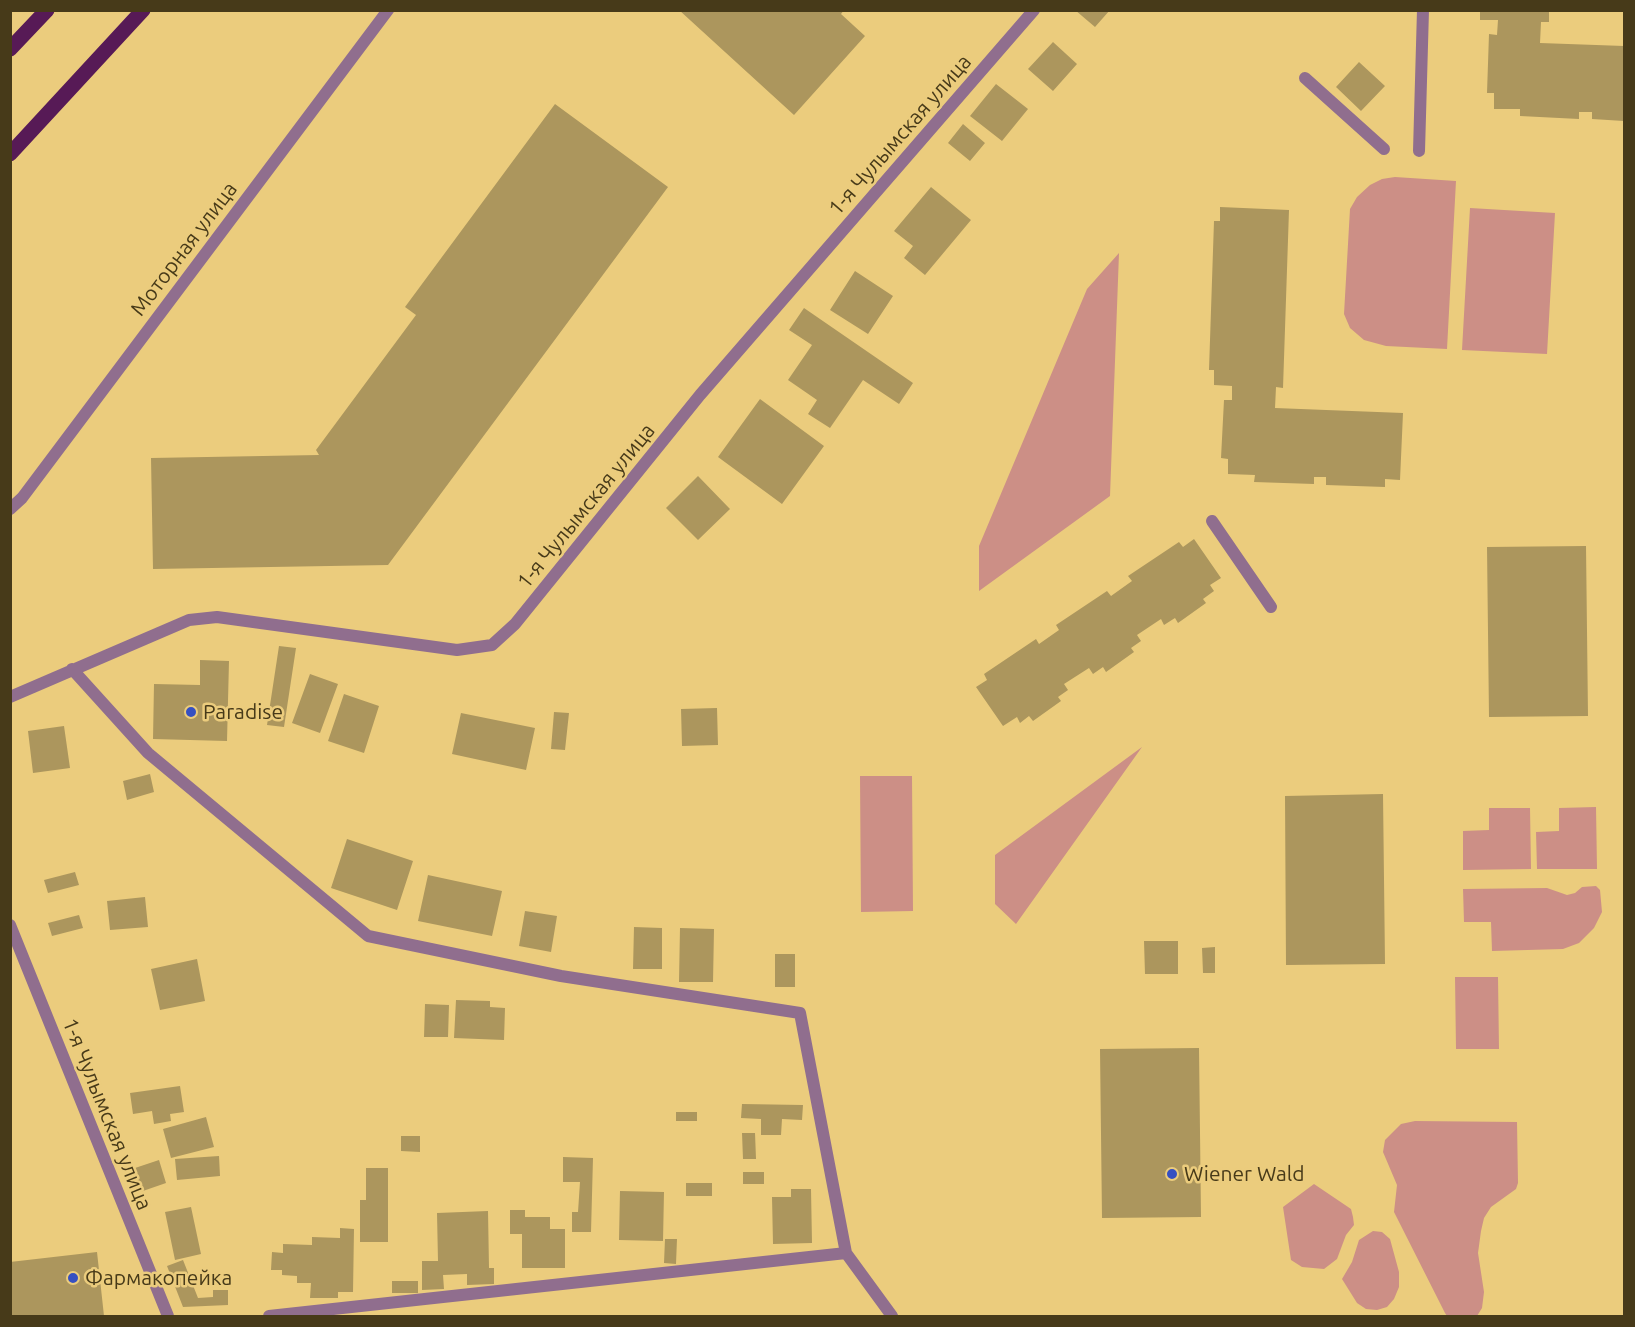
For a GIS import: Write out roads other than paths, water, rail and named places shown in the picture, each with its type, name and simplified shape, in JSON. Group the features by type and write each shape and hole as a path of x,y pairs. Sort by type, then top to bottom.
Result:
{"main road":[{"path":"10,49 47,10"},
{"path":"10,154 143,10"}],"street":[{"name":"Моторная улица","path":"10,509 22,498 388,10"},
{"name":"1-я Чулымская улица","path":"10,697 189,620 218,617 457,650 492,645 515,624 700,396 1034,10"},
{"path":"1419,151 1424,10"},
{"path":"1305,78 1384,149"},
{"path":"1212,520 1271,607"},
{"path":"72,669 148,753 368,936 561,976 800,1013 846,1253 892,1317"},
{"name":"1-я Чулымская улица","path":"10,925 168,1317"},
{"path":"269,1317 846,1253"}],"place":[{"name":"Paradise","path":"191,712"},
{"name":"Wiener Wald","path":"1172,1174"},
{"name":"Фармакопейка","path":"73,1278"}]}
